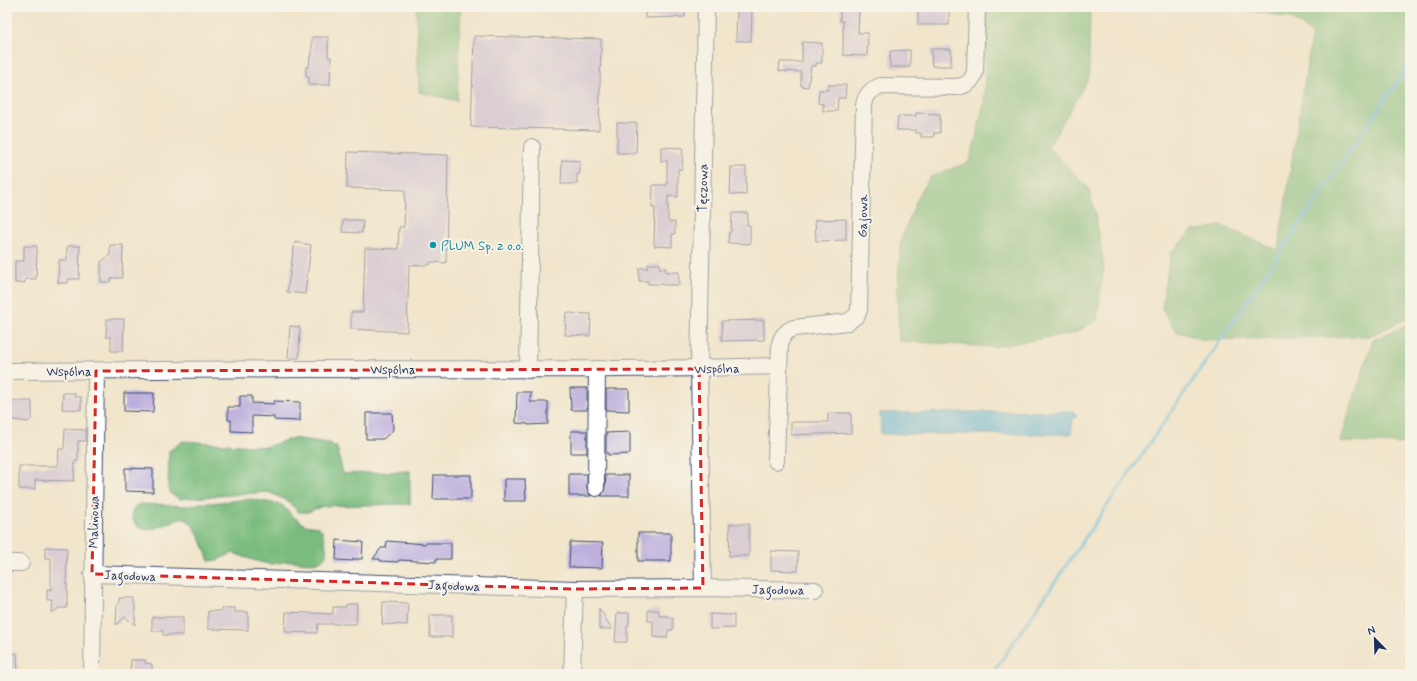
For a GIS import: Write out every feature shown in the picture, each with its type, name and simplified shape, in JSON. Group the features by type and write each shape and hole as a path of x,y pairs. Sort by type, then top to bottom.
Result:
{"street":[{"name":"Tęczowa","path":"702,588 699,369 706,7"},
{"name":"Gajowa","path":"776,462 781,338 789,330 794,328 848,322 857,315 859,310 865,98 874,88 881,86 956,87 970,82 975,72 977,7"},
{"path":"528,370 532,147"},
{"name":"Wspólna","path":"7,371 699,369 779,366"},
{"path":"596,488 597,369"},
{"name":"Malinowa","path":"92,674 92,574 96,371"},
{"name":"Jagodowa","path":"92,574 575,589 702,588 815,590"},
{"path":"572,674 575,589"}],"highlighted area":[{"path":"699,369 703,588 575,589 92,574 96,371"}],"green space":[{"path":"416,7 461,7 457,101 419,92"},
{"path":"987,7 1090,7 1089,78 1048,147 1088,187 1095,212 1104,266 1097,320 1074,333 993,347 899,341 897,293 901,240 917,199 930,177 969,162 984,102"},
{"path":"1231,7 1410,7 1410,317 1370,336 1204,340 1175,331 1162,308 1166,279 1171,252 1192,231 1222,226 1278,250 1312,33 1290,18"},
{"path":"1410,323 1410,444 1340,442 1373,340"},
{"path":"293,438 328,443 337,447 343,474 410,471 410,504 323,506 308,512 299,512 286,500 268,492 180,499 171,494 168,486 169,451 183,441 266,447"},
{"path":"251,499 282,505 295,518 305,525 318,527 322,530 326,549 326,554 323,558 320,561 310,563 289,561 271,564 233,553 217,560 209,561 196,530 188,520 182,517 163,526 152,529 143,529 133,521 132,516 133,509 140,504 190,506 200,503"}],"water":[{"path":"1073,411 1077,417 1073,418 1071,434 881,434 880,413"}],"building":[{"path":"645,7 685,7 685,17 645,18"},
{"path":"840,7 859,7 858,33 868,33 867,56 843,55 843,21 840,21"},
{"path":"918,9 949,9 949,25 918,25"},
{"path":"737,10 752,10 751,41 736,41"},
{"path":"474,36 601,39 599,130 471,127"},
{"path":"312,37 328,37 328,57 331,57 330,85 309,85 309,77 306,77 306,67 309,67 310,56 312,56"},
{"path":"802,42 822,43 822,63 816,63 816,66 811,66 808,87 801,86 801,72 779,71 780,62 802,62"},
{"path":"931,49 951,49 951,66 932,66"},
{"path":"910,50 910,67 890,67 890,51"},
{"path":"828,85 846,85 845,98 838,98 837,111 823,111 823,104 818,103 819,90 828,90"},
{"path":"916,113 940,114 940,133 934,133 934,137 921,137 921,133 916,133 916,130 897,130 898,116 916,116"},
{"path":"617,123 637,123 636,153 617,153"},
{"path":"661,147 683,148 682,169 678,169 678,197 668,196 668,222 675,222 675,234 672,234 672,247 654,246 655,208 652,208 653,185 667,185 667,161 661,161"},
{"name":"PLUM Sp. z o.o.","path":"348,152 448,155 446,263 430,262 430,265 409,265 407,332 351,329 351,312 363,312 365,248 398,249 399,227 404,227 405,190 347,188"},
{"path":"562,160 580,161 580,174 577,174 577,184 561,184"},
{"path":"731,167 746,167 746,195 730,194"},
{"path":"732,213 748,213 747,225 750,225 750,244 728,243 729,232 731,232"},
{"path":"846,219 846,240 816,241 815,220"},
{"path":"343,220 363,220 362,233 342,232"},
{"path":"295,242 311,245 305,294 287,292"},
{"path":"110,245 123,245 122,278 112,278 110,282 101,282 101,262 110,255"},
{"path":"24,246 37,246 36,279 25,279 25,283 15,283 15,261 24,261"},
{"path":"67,246 80,246 79,279 68,279 68,283 58,283 59,260 67,260"},
{"path":"648,264 660,264 660,269 666,268 666,272 679,272 679,285 648,284 648,281 639,281 639,268 648,268"},
{"path":"566,313 591,314 590,336 565,335"},
{"path":"107,319 124,319 123,351 111,351 111,337 106,337"},
{"path":"764,320 764,340 722,341 722,321"},
{"path":"290,326 300,327 299,358 288,358"},
{"path":"570,388 587,388 587,410 571,410"},
{"path":"606,389 629,389 629,411 606,410"},
{"path":"517,392 531,392 530,402 548,402 548,424 528,425 516,423"},
{"path":"63,393 75,393 74,397 81,397 81,410 62,409"},
{"path":"124,393 154,393 153,412 124,411"},
{"path":"240,396 252,396 252,403 274,404 274,401 300,402 300,421 274,420 274,417 252,416 252,432 231,431 231,420 228,420 228,407 240,407"},
{"path":"7,401 32,401 32,418 28,422 13,420 13,411 7,411"},
{"path":"366,413 392,413 393,430 383,439 366,439"},
{"path":"828,413 851,413 851,433 791,435 791,422 828,422"},
{"path":"65,429 86,430 86,441 78,441 78,461 75,461 74,481 35,480 35,489 19,489 19,466 58,466 59,449 64,449"},
{"path":"571,431 587,431 587,453 571,453"},
{"path":"630,432 630,454 608,455 608,453 606,453 606,433"},
{"path":"125,468 153,469 153,492 125,491"},
{"path":"569,474 587,474 587,488 591,496 569,496"},
{"path":"434,475 471,475 471,499 433,499"},
{"path":"606,475 629,475 629,496 601,496 605,488"},
{"path":"504,479 525,479 526,501 504,501"},
{"path":"730,524 749,524 749,556 729,556"},
{"path":"638,533 671,533 671,561 638,561"},
{"path":"337,540 363,542 362,559 353,559 353,561 336,560"},
{"path":"387,541 425,544 451,543 451,559 436,559 436,562 399,560 398,562 373,559 381,548 386,548"},
{"path":"570,542 603,543 602,568 569,567"},
{"path":"45,547 67,548 67,608 59,608 52,613 53,601 47,601 47,590 51,591 51,558 45,558"},
{"path":"771,551 798,552 798,571 771,570"},
{"path":"119,598 134,598 135,625 125,617 116,625 117,604 119,604"},
{"path":"383,602 408,603 407,625 382,624"},
{"path":"346,604 357,604 356,624 318,624 317,633 285,632 286,612 333,614 333,607 346,607"},
{"path":"221,608 235,608 235,612 248,612 248,630 208,629 208,611 221,611"},
{"path":"599,608 612,629 599,629"},
{"path":"648,610 659,610 659,616 668,616 668,618 673,618 673,630 668,630 667,638 653,637 653,621 648,621"},
{"path":"617,613 629,613 627,642 615,642"},
{"path":"710,614 734,615 734,628 710,629"},
{"path":"430,615 452,615 452,637 430,637"},
{"path":"152,617 183,617 183,635 163,635 163,631 152,631"},
{"path":"17,653 18,674 7,674 7,654"},
{"path":"131,660 145,660 145,663 152,664 152,674 130,674"}],"waterway":[{"path":"992,674 1410,63"}],"place":[{"name":"PLUM Sp. z o.o.","path":"433,245"}]}
